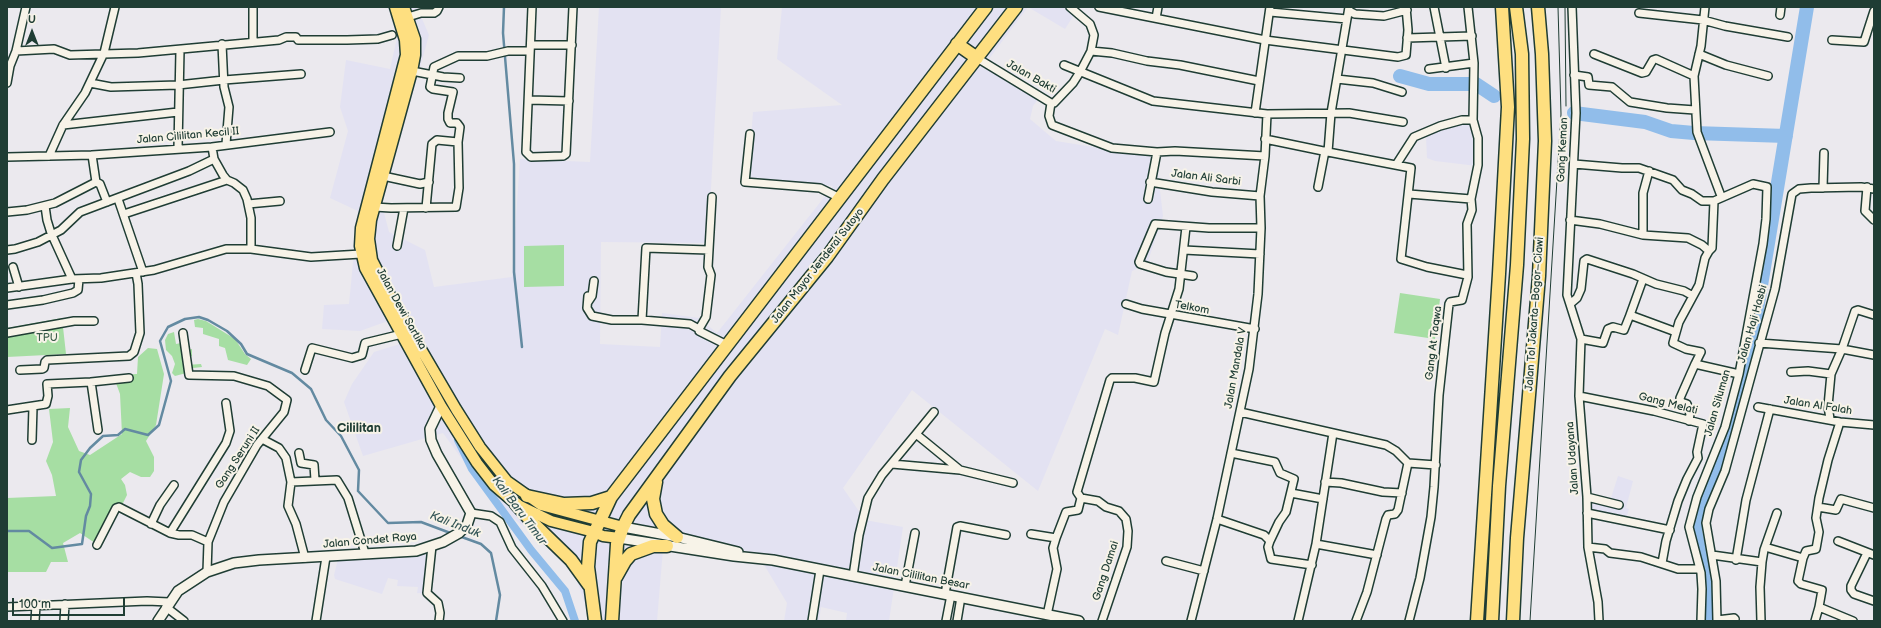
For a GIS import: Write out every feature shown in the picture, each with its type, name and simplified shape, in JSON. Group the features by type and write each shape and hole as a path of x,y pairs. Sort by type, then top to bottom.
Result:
{"highway":[{"path":"595,621 588,567 590,542 599,534 611,497 986,7"},
{"name":"Jalan Mayor Jenderal Sutoyo","path":"622,526 730,376 827,257 883,179 1016,7"},
{"path":"1477,621 1508,107 1502,7"},
{"name":"Jalan Tol Jakarta–Bogor–Ciawi","path":"1492,621 1499,486 1516,265 1523,140 1522,54 1516,7"},
{"name":"Jalan Tol Jakarta–Bogor–Ciawi","path":"1513,621 1517,538 1539,276 1545,141 1542,54 1538,7"},
{"path":"957,44 977,58"},
{"path":"658,475 653,495 656,514 663,525 677,537"},
{"path":"526,496 564,504 592,503 611,497"},
{"path":"516,504 571,560 590,588"},
{"path":"612,621 613,584 622,526"},
{"path":"613,584 625,561 631,554 649,547 667,546"}],"main road":[{"name":"Jalan Dewi Sartika","path":"395,7 406,40 404,64 361,228 361,254 365,268 441,406 477,463 494,485 516,504 551,521 599,534"},
{"name":"Jalan Dewi Sartika","path":"406,12 413,30 416,47 412,71 374,206 369,231 369,248 377,271 394,303 480,448 507,481 526,496 541,505 603,521"},
{"name":"Jalan Cililitan Besar","path":"603,521 622,526"},
{"name":"Jalan Cililitan Besar","path":"599,534 619,538"}],"street":[{"path":"7,83 8,66 16,51 26,7"},
{"path":"49,156 63,125 85,93 104,53 115,7"},
{"path":"253,7 253,42"},
{"path":"406,12 434,13 439,7"},
{"path":"532,7 526,152 531,156 561,156 566,154 573,7"},
{"name":"Jalan Bakti","path":"977,58 1051,103 1059,100 1080,72 1091,51 1094,32 1090,24 1070,7"},
{"path":"1099,7 1265,40 1404,57 1406,55 1407,8 1384,16 1355,14 1349,9"},
{"path":"1156,18 1158,7"},
{"path":"1434,7 1446,68"},
{"name":"Gang At Taqwa","path":"1409,621 1428,534 1436,465 1439,395 1448,304 1450,302 1462,300 1467,275 1467,224 1472,210 1471,199 1478,165 1478,138 1473,120 1474,63 1468,7"},
{"name":"Gang Keman","path":"1567,295 1576,113 1572,7"},
{"path":"1574,164 1639,168 1673,180 1682,190 1692,194 1702,201 1714,201 1721,196 1699,140 1695,110 1694,76 1701,46 1705,7"},
{"path":"1780,15 1781,7"},
{"path":"1255,113 1270,9 1348,19"},
{"path":"1318,187 1326,151 1349,9"},
{"path":"1832,40 1864,42 1874,11"},
{"path":"1639,13 1703,20 1726,26 1788,36"},
{"path":"16,51 54,49 70,55 138,53 180,50 222,44 279,40 286,36 296,36 298,40 347,40 378,39 392,35"},
{"path":"1407,38 1472,36"},
{"path":"222,44 224,80 229,107 226,144"},
{"path":"374,206 451,209 458,206 459,124 450,123 448,119 453,92 433,89 430,87 434,67 458,56 487,56 530,48 572,45"},
{"path":"178,148 178,85 180,50"},
{"path":"1091,51 1112,53 1147,61 1180,65 1259,81"},
{"path":"1594,54 1642,73 1646,72 1653,60 1656,59 1694,76"},
{"path":"1699,54 1726,65 1768,76"},
{"path":"1429,69 1446,68 1474,63"},
{"path":"1064,65 1153,101 1266,114 1349,113 1403,122"},
{"path":"412,71 460,78"},
{"path":"90,83 111,87 178,85 301,74"},
{"path":"1574,75 1588,77 1589,85 1612,87 1630,102 1667,108 1695,110"},
{"path":"1337,79 1366,81 1402,92"},
{"path":"528,100 569,101"},
{"path":"1051,103 1050,121 1054,126 1112,148 1157,152 1174,151 1265,156"},
{"path":"63,125 178,112"},
{"name":"Jalan Mandala V","path":"1191,621 1218,519 1249,369 1255,329 1261,228 1260,196 1265,156 1266,114"},
{"path":"1396,165 1414,138 1440,126 1462,120 1473,120"},
{"name":"Jalan Cililitan Kecil II","path":"7,157 92,155 178,148 212,147 226,144 330,132"},
{"path":"750,134 745,182 820,188 840,198"},
{"path":"1265,140 1411,169 1401,259 1427,267 1467,275"},
{"path":"426,208 432,144 434,141 458,142"},
{"path":"212,147 214,159 227,180 243,190 251,218 251,250"},
{"path":"1148,199 1150,182 1157,152"},
{"path":"1824,152 1823,188 1870,188 1865,211 1874,220"},
{"path":"92,155 96,182 100,184 107,202"},
{"path":"7,250 38,242 52,235 67,225 80,212 118,199 128,193 189,171 214,159"},
{"path":"1643,235 1643,193 1649,171"},
{"path":"383,176 420,184 429,182"},
{"path":"124,214 227,180"},
{"path":"7,212 27,210 55,203 96,182"},
{"name":"Jalan Ali Sarbi","path":"1150,182 1212,192 1260,196"},
{"name":"Jalan Siluman","path":"1701,621 1702,589 1700,569 1690,526 1697,497 1725,427 1748,337 1763,244 1766,219 1767,187 1753,184 1721,196"},
{"name":"Jalan Haji Hasbi","path":"1717,620 1716,581 1706,523 1709,509 1725,471 1779,270 1792,194 1799,189 1823,188"},
{"path":"1409,194 1471,199"},
{"path":"699,329 706,317 711,275 708,267 712,197"},
{"path":"20,370 42,370 47,360 129,356 134,352 140,334 139,272 124,214 118,199"},
{"path":"248,204 280,201"},
{"path":"1689,421 1690,414 1688,404 1681,402 1680,398 1701,352 1675,345 1673,341 1693,296 1700,285 1705,258 1712,248 1714,201"},
{"path":"7,305 36,301 73,293 78,290 75,280 46,220 45,206"},
{"path":"397,246 404,208"},
{"path":"1570,220 1600,224 1643,235 1688,238 1701,244 1709,251"},
{"path":"1193,276 1147,268 1139,263 1155,224 1186,227 1261,228"},
{"path":"1047,615 1057,569 1053,548 1066,512 1070,510 1078,510 1081,498 1077,492 1110,380 1112,378 1135,378 1154,382 1171,315 1178,296 1182,274 1186,227"},
{"path":"642,320 646,248 709,250"},
{"path":"7,288 101,278 154,270 226,250 251,250 311,257 361,254"},
{"path":"1184,250 1260,254"},
{"path":"1570,304 1577,298 1581,289 1585,260 1672,287 1693,296"},
{"path":"13,267 19,287"},
{"path":"1581,339 1603,343 1608,329 1613,327 1624,330 1643,279"},
{"path":"594,281 592,296 588,299 588,310 592,316 612,320 642,320 690,324 699,329 699,331 727,345"},
{"name":"Jalan Udayana","path":"1567,295 1581,339 1579,396 1587,497 1588,547 1598,602 1599,621"},
{"name":"Telkom","path":"1126,304 1142,310 1255,329"},
{"path":"1830,420 1828,406 1831,374 1842,349 1855,311 1858,310 1874,315"},
{"path":"1630,315 1676,332"},
{"path":"7,334 74,321 94,321"},
{"name":"Gang Seruni II","path":"183,333 189,375 234,376 268,386 287,400 284,412 262,438 230,490 208,542 208,572"},
{"path":"305,370 312,348 352,358 362,355 365,343 402,334"},
{"path":"1748,337 1759,341 1842,349 1874,355"},
{"path":"1696,364 1739,374"},
{"path":"1791,372 1808,371 1831,374"},
{"path":"7,410 33,407 43,405 48,402 47,384 91,382 129,378"},
{"path":"91,382 98,430"},
{"name":"Gang Melati","path":"1579,396 1654,411 1703,424 1697,452 1698,458 1687,479 1670,530 1662,563"},
{"path":"170,533 226,443 230,431 226,403"},
{"path":"441,406 430,429 431,440 437,454 471,513 490,516 500,522 512,548 542,586 563,621"},
{"path":"32,440 33,407"},
{"name":"Jalan Al Falah","path":"1758,407 1840,422 1874,425"},
{"path":"1736,560 1746,500 1770,409"},
{"path":"853,576 859,535 868,498 875,485 934,412"},
{"path":"1240,412 1386,445 1396,451 1408,463 1436,465"},
{"path":"1815,621 1822,590 1801,584 1798,580 1806,551 1816,549 1819,532 1816,518 1824,474 1840,422"},
{"path":"1298,621 1316,544 1333,433"},
{"path":"916,434 960,470"},
{"path":"262,438 279,448 286,458 291,482 288,506 296,524 305,558"},
{"path":"299,453 301,463 314,465 315,480"},
{"path":"1231,453 1275,462 1280,473 1294,479 1286,512 1279,522 1268,547 1271,558 1312,565"},
{"path":"1356,621 1367,592 1386,519 1388,515 1395,514 1398,510 1408,463"},
{"path":"892,464 960,470 1013,483"},
{"path":"291,482 337,480 348,498 365,553"},
{"path":"1325,482 1341,483 1383,492 1402,493"},
{"path":"151,524 160,505 174,485"},
{"path":"1291,493 1323,499"},
{"path":"1587,497 1619,505"},
{"name":"Gang Damai","path":"1081,498 1098,501 1106,507 1119,511 1126,519 1128,531 1127,547 1102,621"},
{"path":"1818,507 1836,510 1841,498 1874,508"},
{"path":"97,545 117,507 170,533 192,535 208,542"},
{"name":"Jalan Condet Raya","path":"158,621 178,590 208,572 234,563 365,553 416,551 443,542 459,533 467,524 471,513"},
{"path":"1587,513 1670,530"},
{"path":"1761,621 1762,562 1777,513"},
{"path":"1218,519 1264,535 1270,541"},
{"name":"Jalan Cililitan Besar","path":"622,526 677,537 759,558 1079,621"},
{"path":"946,621 957,527 960,526 1006,535"},
{"path":"905,586 916,533"},
{"path":"1031,534 1056,538"},
{"name":"Jalan Cililitan Besar","path":"619,538 734,556 759,558"},
{"path":"1838,542 1870,554 1851,586 1851,590 1854,594 1874,601"},
{"path":"1316,544 1377,555"},
{"path":"432,546 427,595 434,598 438,603 440,613 439,621"},
{"path":"1588,547 1606,549 1610,553 1641,556 1678,569 1700,569"},
{"path":"1766,547 1803,558"},
{"path":"1712,555 1736,560 1762,562"},
{"path":"316,621 326,557"},
{"path":"1166,561 1204,571"},
{"path":"812,621 820,570"},
{"path":"957,621 961,598"},
{"path":"64,621 65,604"},
{"path":"7,607 65,604 168,605 184,621"},
{"path":"35,621 36,605"},
{"path":"1818,607 1853,621"},
{"path":"1717,620 1735,619"}],"shaded area":[{"path":"388,7 417,7 429,35 382,205 389,232 425,250 434,287 512,277 520,159 590,162 599,7 721,7 708,243 601,242 600,344 660,347 662,313 699,318 717,333 833,186 748,177 753,112 842,105 777,59 782,7 1028,7 985,64 1039,98 1033,106 1030,119 1056,141 1156,157 1163,216 1147,264 1132,271 1118,335 1105,329 1038,491 912,390 843,488 865,520 903,527 889,621 846,621 847,613 821,607 819,621 784,621 787,603 763,563 663,549 657,621 591,621 571,564 494,503 443,433 363,456 344,402 352,384 374,352 400,344 388,321 360,331 322,329 324,305 349,304 358,211 330,198 348,131 340,107 346,60 390,69 397,38"},
{"path":"1028,7 1079,7 1065,29"},
{"path":"1466,123 1474,124 1477,166 1435,161 1427,158 1426,137 1436,132"},
{"path":"1618,476 1633,481 1626,508 1629,509 1626,519 1590,511 1591,496 1610,501"},
{"path":"434,554 430,594 417,593 418,587 397,586 398,580 388,578 382,594 335,579 334,575 339,555 391,556"}],"green space":[{"path":"564,245 564,286 524,287 524,246"},
{"path":"1400,293 1440,299 1435,339 1394,333"},
{"name":"TPU","path":"62,318 66,354 7,357 7,328"},
{"path":"198,319 206,321 235,339 245,354 251,359 247,365 228,360 225,348 219,346 219,339 203,334 203,328 195,327 194,320"},
{"path":"174,332 176,344 186,342 187,350 192,349 192,356 186,365 201,364 202,367 193,368 190,372 175,376 172,373 175,364 172,356 166,350 165,340 168,334"},
{"path":"148,348 157,349 164,374 156,425 146,441 154,457 154,471 150,477 141,477 130,472 121,479 125,485 127,495 101,547 80,533 63,543 68,562 51,562 46,572 7,572 7,498 56,496 52,475 46,461 53,442 49,409 70,408 68,427 79,451 90,455 122,434 120,394 113,375 137,374 138,357"}],"waterway":[{"path":"504,7 503,33 514,164 514,272 522,347"},
{"path":"1708,621 1703,571 1695,530 1706,506 1715,466 1748,364 1807,7"},
{"path":"1400,76 1429,84 1476,84 1494,96"},
{"path":"1574,113 1645,122 1671,131 1786,136"},
{"name":"Kali Induk","path":"7,531 29,531 52,548 82,544 91,494 79,472 81,460 90,448 103,436 118,435 125,429 148,435 159,425 171,381 160,341 168,327 185,319 199,317 208,320 227,331 241,344 247,354 292,373 311,389 326,420 341,436 359,470 358,491 388,523 421,522 453,534"},
{"name":"Kali Baru Timur","path":"458,440 472,469 531,550 565,591 575,621"},
{"name":"Kali Induk","path":"459,536 481,544 491,553 500,595 496,621"}],"tram line":[{"path":"1530,621 1561,114 1558,7"},
{"path":"1565,7 1566,106"}],"district":[{"name":"Cililitan","path":"359,429"}]}
